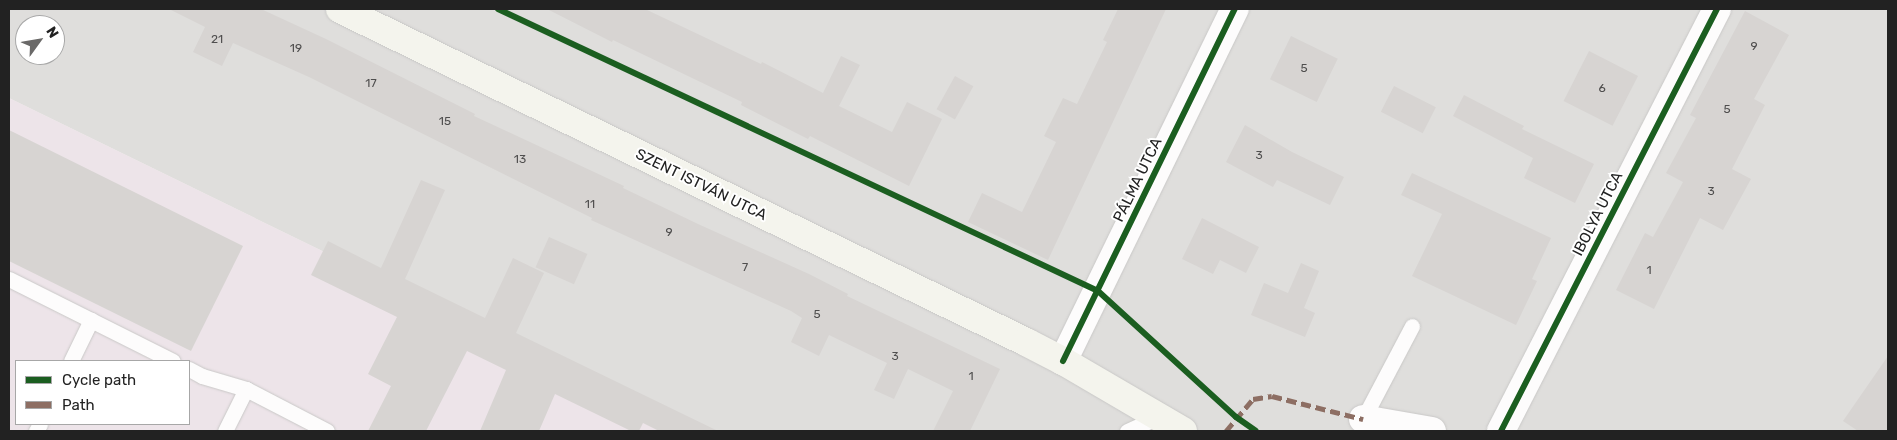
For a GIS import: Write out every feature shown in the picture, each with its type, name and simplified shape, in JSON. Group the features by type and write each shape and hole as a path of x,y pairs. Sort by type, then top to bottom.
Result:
{"main road":[{"name":"SZENT ISTVÁN UTCA","path":"340,9 1063,361 1183,431"}],"street":[{"name":"PÁLMA UTCA","path":"1063,361 1235,9"},
{"name":"IBOLYA UTCA","path":"1501,431 1717,9"},
{"path":"1364,420 1432,431"}],"lane":[{"path":"9,279 171,360"},
{"path":"72,360 92,320"},
{"path":"1364,420 1412,326"},
{"path":"190,370 202,376 246,389 327,431"},
{"path":"225,431 246,389"},
{"path":"1127,431 1158,416"}],"shaded area":[{"path":"9,9 1888,9 1888,431 691,431 9,98"},
{"path":"9,98 691,431 9,431"}],"building":[{"path":"169,9 261,9 326,39 475,114 474,116 624,186 623,188 698,224 809,274 848,294 847,296 1000,369 970,431 933,431 953,391 908,369 894,399 874,390 887,363 829,335 819,356 791,342 802,318 791,311 591,220 592,218 309,77 233,43 222,66 193,52 205,27"},
{"path":"547,9 645,9 761,64 762,62 823,93 841,56 860,65 839,106 892,132 907,102 942,119 909,186 810,136 808,139 741,105 742,102 613,40 612,42"},
{"path":"1118,9 1166,9 1048,260 968,222 982,193 1022,212 1056,142 1044,136 1063,98 1077,104 1107,42 1103,40"},
{"path":"1745,11 1789,35 1754,99 1765,105 1732,169 1751,179 1723,230 1700,218 1654,309 1616,290 1645,233 1653,237 1683,182 1666,173 1696,118 1690,115"},
{"path":"1291,36 1338,59 1317,102 1270,79"},
{"path":"1589,51 1638,76 1613,126 1564,101"},
{"path":"955,76 973,86 955,119 937,109"},
{"path":"1394,86 1436,107 1423,133 1381,112"},
{"path":"1464,95 1524,126 1522,129 1594,164 1575,203 1524,178 1533,158 1453,116"},
{"path":"1245,125 1292,152 1344,177 1330,205 1277,180 1273,187 1226,162"},
{"path":"9,130 243,246 191,351 9,261"},
{"path":"1412,173 1551,238 1532,279 1537,281 1516,325 1412,276 1442,214 1401,195"},
{"path":"421,180 445,190 405,279 485,318 513,258 544,273 516,333 718,431 659,431 643,423 639,431 631,431 555,394 539,431 480,431 506,370 467,351 426,431 368,431 391,386 368,374 397,317 311,275 328,241 381,268"},
{"path":"1202,218 1259,247 1246,273 1220,260 1213,274 1182,259"},
{"path":"549,237 587,254 574,284 536,267"},
{"path":"1301,263 1319,271 1304,308 1315,313 1305,337 1251,315 1264,283 1288,293"},
{"path":"1888,356 1888,431 1858,431 1843,421"}],"marked path":[{"path":"1226,431 1253,399 1272,396 1363,419"}],"cycle path":[{"path":"498,9 1098,291 1236,417 1256,431"},
{"path":"1063,361 1235,9"},
{"path":"1501,431 1717,9"}]}
